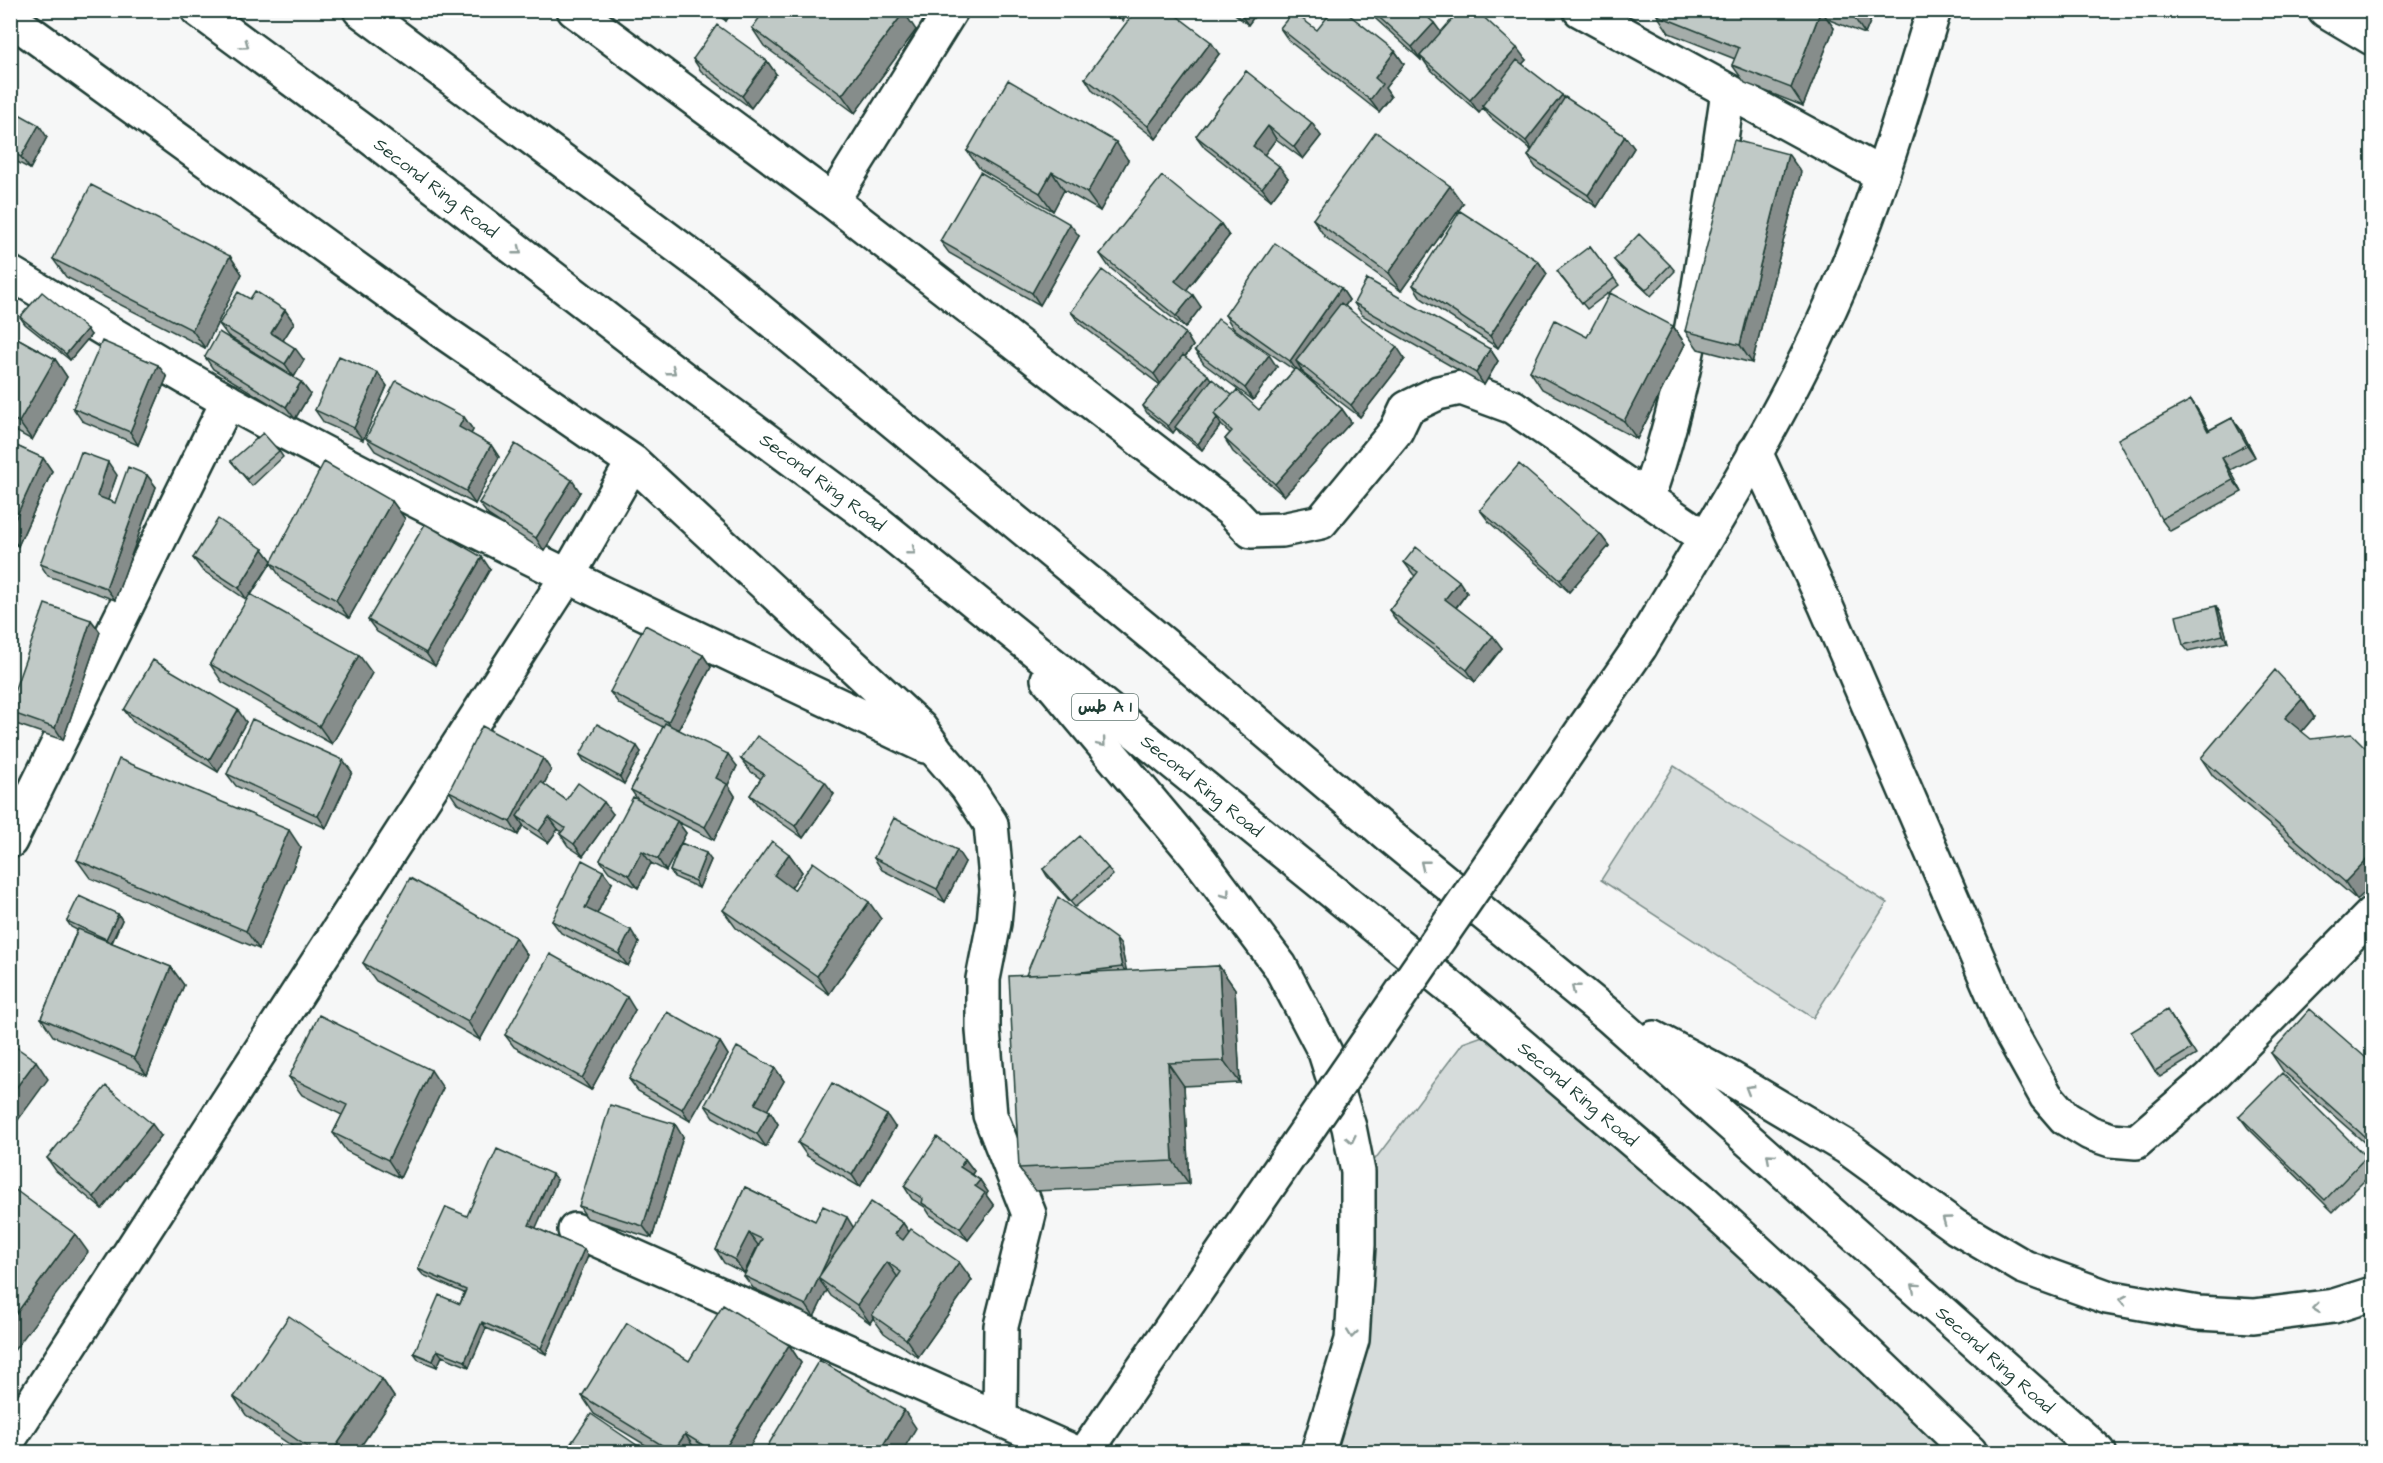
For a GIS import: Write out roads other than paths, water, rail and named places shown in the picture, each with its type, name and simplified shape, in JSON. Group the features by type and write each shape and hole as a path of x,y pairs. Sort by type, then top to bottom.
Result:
{"main road":[{"name":"Second Ring Road","path":"198,10 369,136 685,380 873,519 1502,1029 1701,1199 1841,1328 1970,1452"},
{"name":"Second Ring Road","path":"360,10 720,278 1167,647 1388,835 1610,1016 2099,1452"},
{"path":"574,10 832,201 1232,511 1251,531 1282,530 1321,522 1396,431 1407,408 1438,393 1461,388 1513,407 1705,538"},
{"path":"832,201 951,10"},
{"path":"1580,10 1882,175"},
{"path":"1086,1452 1640,647 1705,538 1755,452 1830,309 1853,255 1882,175 1934,10"},
{"path":"2325,10 2373,38"},
{"path":"10,18 442,331 633,462 920,728 967,787 991,825 997,890 994,923 983,979 983,1030 990,1115 1029,1214 1001,1326 1000,1419"},
{"path":"1647,498 1664,451 1678,395 1728,92"},
{"path":"10,273 228,401 567,577 937,752"},
{"path":"10,841 19,806 228,401"},
{"path":"1755,452 1825,604 2007,1026 2046,1096 2065,1118 2090,1133 2111,1140 2136,1142 2208,1080 2373,914"},
{"path":"10,1438 567,577 633,462"},
{"path":"996,618 1207,868 1280,966 1325,1052 1349,1127 1358,1172 1358,1245 1352,1340 1318,1452"},
{"path":"1610,1016 1730,1078 1836,1141 1956,1227 2024,1267 2108,1297 2198,1313 2254,1316 2334,1306 2373,1294"},
{"path":"575,1230 1074,1452"}]}
